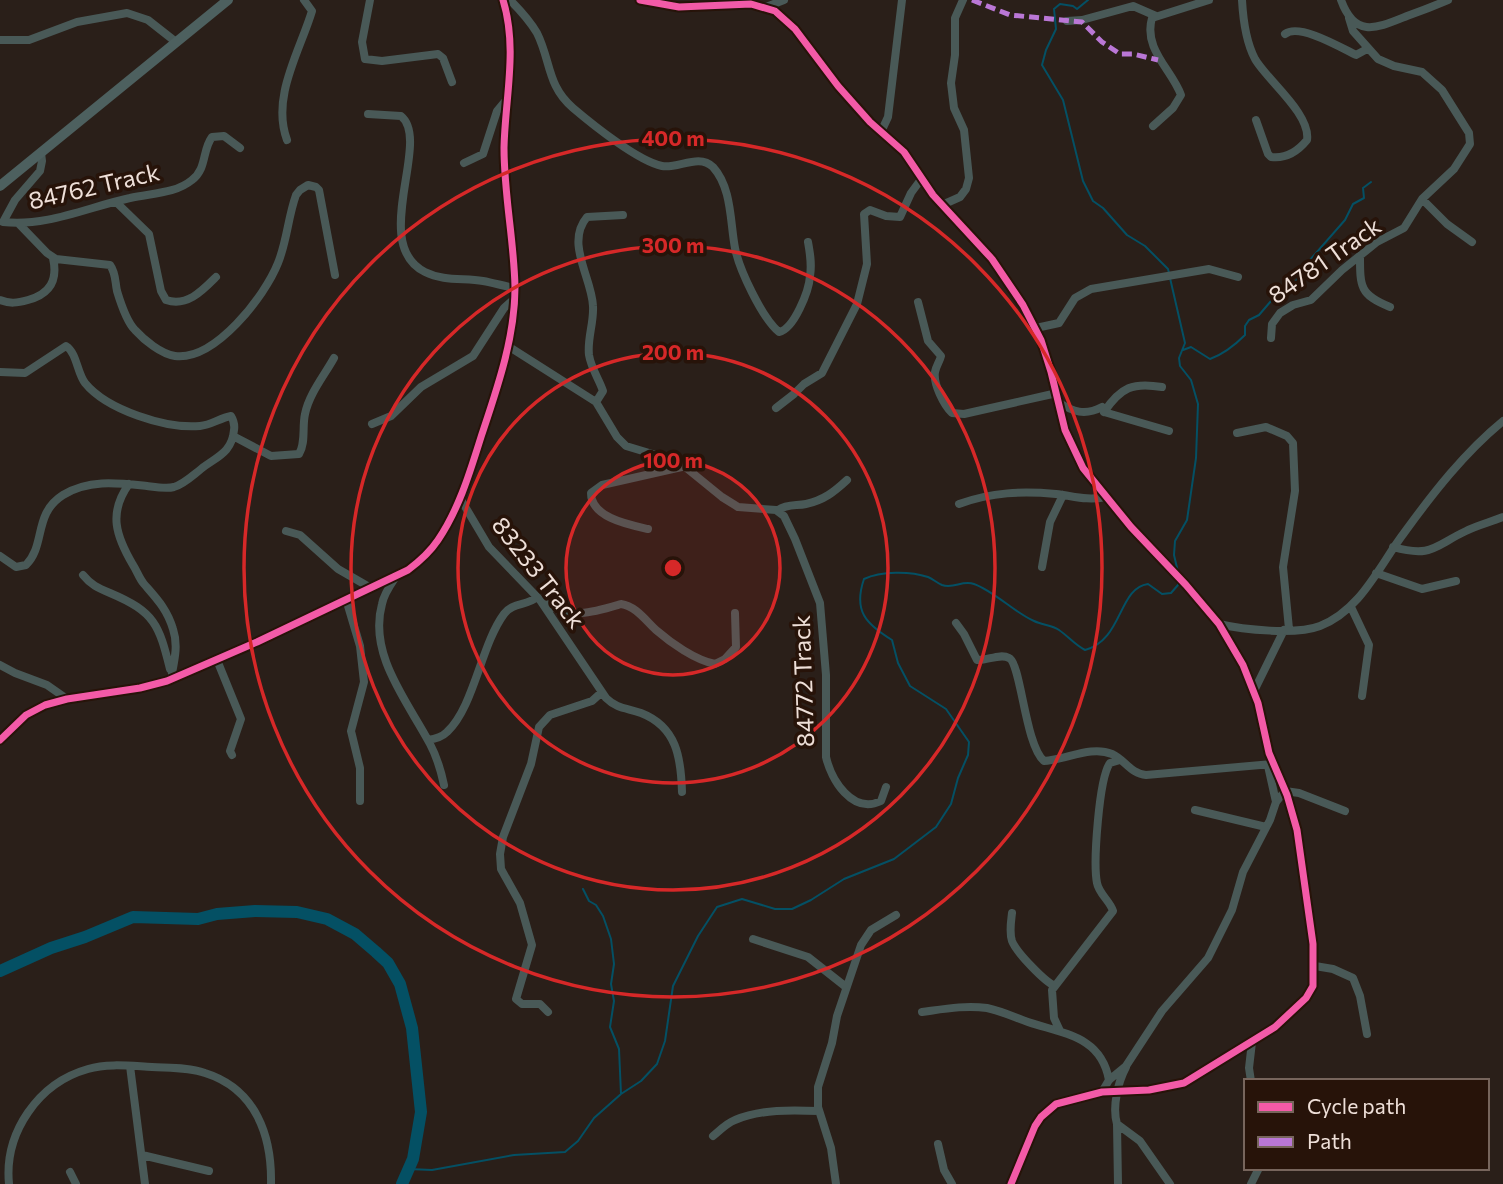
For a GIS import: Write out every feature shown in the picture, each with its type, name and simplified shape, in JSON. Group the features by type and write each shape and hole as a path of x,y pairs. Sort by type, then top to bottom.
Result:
{"main road":[{"path":"0,186 228,0"}],"street":[{"path":"370,0 362,42 365,59 382,61 438,54 443,58 452,82"},
{"path":"0,740 17,722 34,710 67,699 140,688 218,660 397,575 415,565 432,549 460,498 485,427 508,346 514,299 505,174 511,37 503,0"},
{"path":"510,0 537,34 558,92 574,109 649,162 670,166 701,160 712,167 731,208 735,248 743,271 762,308 779,332 792,322 809,284 811,263 808,242"},
{"path":"640,0 679,6 751,4 766,7 781,15 795,29 838,86 881,132 904,152 942,205 992,258 1015,291 1035,328 1047,357 1065,430 1077,459 1105,497 1219,624 1235,649 1254,691 1271,765 1276,802"},
{"path":"766,7 784,0"},
{"path":"881,132 888,117 902,0"},
{"path":"942,205 960,197 969,178 964,130 954,108 951,83 955,55 955,18 963,0"},
{"path":"1153,126 1181,95 1158,60 1150,25 1152,19 1209,0"},
{"path":"1242,0 1253,54 1297,113 1306,130 1307,140 1290,154 1271,158 1256,120"},
{"path":"1285,34 1296,30 1356,55 1367,49 1353,31 1341,0"},
{"path":"1349,18 1361,26 1376,29 1448,0"},
{"path":"287,140 282,108 295,56 311,14 311,8 306,2"},
{"path":"1067,21 1133,6 1156,16"},
{"path":"0,40 29,40 77,22 127,13 148,20 176,42"},
{"name":"84781 Track","path":"1270,338 1270,327 1280,313 1311,299 1384,237 1404,228 1422,199 1446,177 1467,151 1471,136 1448,98 1427,75 1384,62 1367,49"},
{"path":"464,163 483,153 497,111 507,99"},
{"path":"368,114 398,115 404,118 408,125 410,143 403,185 401,233 405,251 412,262 423,271 441,278 484,281 514,288"},
{"name":"84762 Track","path":"41,153 40,171 15,200 2,223 43,221 171,190 193,180 202,168 209,140 215,135 229,138 240,148"},
{"path":"776,408 804,384 822,373 857,304 867,269 864,214 870,211 900,217 922,178"},
{"path":"19,224 53,258 60,261 110,265 114,271 117,292 132,327 163,352 177,356 191,354 210,344 239,321 263,292 278,262 296,195 308,185 319,190 335,275"},
{"path":"1422,199 1447,224 1472,242"},
{"path":"116,202 149,234 158,267 161,292 166,300 174,303 189,299 216,277"},
{"path":"596,402 603,391 589,352 593,297 579,251 578,237 587,217 623,215"},
{"path":"1360,256 1361,282 1366,293 1372,299 1390,307"},
{"path":"0,300 12,303 43,295 52,285 55,274 53,258"},
{"path":"1035,328 1059,323 1075,298 1091,289 1209,269 1238,276"},
{"path":"372,424 391,416 421,387 473,356 504,308 514,299"},
{"path":"918,302 928,341 941,356 935,369 935,379 945,406 952,413 964,414 1058,398 1082,413 1102,408 1104,412 1168,430"},
{"path":"0,372 29,372 66,346 71,350 83,381 109,403 141,416 190,426 212,424 230,416 234,420 230,446 222,456 176,486 167,488 101,483 70,491 46,512 41,521 34,552 26,565 16,567 0,556"},
{"path":"508,346 596,402 617,437 626,446 671,458 738,507 778,510 784,506 806,504 824,498 847,480"},
{"path":"233,436 271,456 299,454 303,448 304,415 309,401 334,358"},
{"path":"1104,412 1114,396 1129,387 1162,387"},
{"path":"1219,624 1249,630 1287,630 1320,626 1351,607 1444,481 1502,422"},
{"path":"1237,433 1266,427 1287,436 1293,443 1296,491 1283,567 1287,630 1254,691"},
{"path":"648,528 608,516 593,503 592,493 602,485 685,466"},
{"path":"129,484 117,504 117,524 124,550 144,583 159,599 174,630 176,649 173,676"},
{"path":"959,504 1002,493 1063,495 1087,499 1105,497"},
{"path":"1042,567 1050,522 1063,495"},
{"name":"83233 Track","path":"460,498 489,547 538,598 613,705 643,714 667,733 680,756 682,792"},
{"name":"84772 Track","path":"778,510 795,540 820,603 825,663 826,757 829,768 839,788 860,801 869,804 881,801 886,788"},
{"path":"1393,547 1415,552 1427,551 1465,531 1503,517"},
{"path":"286,531 300,535 338,569 371,588"},
{"path":"1376,573 1423,589 1455,581"},
{"path":"83,575 92,585 112,593 150,618 163,638 173,676"},
{"path":"397,575 381,606 380,626 384,655 394,682 436,757 444,785"},
{"path":"428,740 441,737 454,724 495,627 512,606 538,598 566,614 592,612 621,604 629,605 660,634 700,659 715,664 726,659 736,647 735,613"},
{"path":"346,600 360,646 364,682 353,715 351,735 360,768 360,801"},
{"path":"1351,607 1364,629 1369,645 1362,696"},
{"path":"956,623 977,660 1002,656 1015,663 1022,703 1042,760 1096,752 1111,754 1133,771 1146,775 1271,765"},
{"path":"218,660 241,719 230,751 232,755"},
{"path":"0,665 47,685 67,699"},
{"path":"548,1012 540,1004 522,1004 516,999 532,945 520,903 501,869 502,845 531,764 539,727 550,715 592,701 602,692"},
{"path":"1060,1031 1053,1013 1052,993 1055,986 1113,911 1098,887 1096,842 1104,776 1110,763 1120,760"},
{"path":"1012,1184 1035,1126 1056,1104 1102,1091 1149,1090 1184,1083 1275,1027 1306,998 1313,986 1315,966 1297,830 1285,791 1271,765"},
{"path":"1118,1184 1115,1114 1126,1066 1153,1023 1213,950 1232,910 1243,872 1276,802 1285,791"},
{"path":"1285,791 1299,793 1345,811"},
{"path":"1195,810 1266,827"},
{"path":"1012,913 1010,932 1014,945 1045,981 1055,986"},
{"path":"836,1184 831,1148 819,1111 818,1087 846,987 866,937 877,926 895,915"},
{"path":"752,939 808,957 846,987"},
{"path":"1315,966 1333,968 1353,978 1360,996 1367,1034"},
{"path":"922,1012 962,1007 985,1008 1060,1031 1094,1048 1104,1061 1109,1080"},
{"path":"1251,1079 1248,1068 1252,1042"},
{"path":"130,1066 145,1184"},
{"path":"9,1184 13,1143 26,1115 40,1098 72,1075 99,1067 130,1066 189,1069 205,1073 242,1096 257,1114 266,1134 271,1184"},
{"path":"1102,1091 1109,1080 1126,1066"},
{"path":"713,1136 728,1123 740,1118 793,1110 819,1111"},
{"path":"1117,1124 1140,1141 1170,1184"},
{"path":"939,1144 942,1163 952,1184"},
{"path":"142,1156 209,1171"},
{"path":"70,1172 76,1184"}],"waterway":[{"path":"1088,0 1077,9 1060,4 1054,9 1056,29 1042,65 1063,100 1083,181 1093,201 1103,208 1127,235 1145,246 1169,273"},
{"path":"1183,350 1191,347 1210,359 1225,352 1245,335 1245,326 1249,320 1259,315 1271,301 1292,287 1309,261 1345,220 1353,204 1364,198 1363,188 1371,182"},
{"path":"1170,278 1185,343 1179,358 1180,366 1191,380 1198,404 1196,458 1187,520 1175,541 1174,555 1178,572"},
{"path":"409,1169 432,1170 514,1155 565,1152 578,1141 594,1118 621,1094 641,1081 657,1064 665,1041 673,986 698,936 717,907 742,899 775,909 792,909 844,879 894,859 936,827 951,804 968,755 969,742 946,709 910,686 898,663 892,640 864,616 860,600 864,579 879,574 904,573 928,577 946,586 974,584 1027,617 1056,628 1085,650 1107,636 1125,604 1138,588 1148,584 1162,594 1171,593 1178,581"},
{"path":"583,889 589,901 596,905 603,916 611,939 614,964 611,984 614,1001 610,1027 619,1049 621,1094"},
{"path":"0,971 51,948 133,917 198,919 217,914 255,911 297,912 327,919 355,934 376,952 388,963 400,984 412,1028 421,1112 413,1159 402,1184"}],"marked path":[{"path":"972,0 1010,15 1082,22 1102,42 1120,54 1158,60"}],"cycle path":[{"path":"0,740 26,715 45,705 167,681 257,642 408,570 438,540 452,516 468,477 499,382 512,325 515,287 504,148 510,37 503,0"},
{"path":"640,0 679,7 751,4 775,11 795,29 838,86 870,122 904,152 933,195 992,259 1023,305 1041,340 1065,430 1083,468 1131,527 1219,624 1243,665 1258,703 1269,753 1287,795 1297,830 1313,944 1313,986 1306,998 1275,1027 1184,1083 1149,1090 1102,1092 1056,1104 1035,1126 1011,1184"}]}
